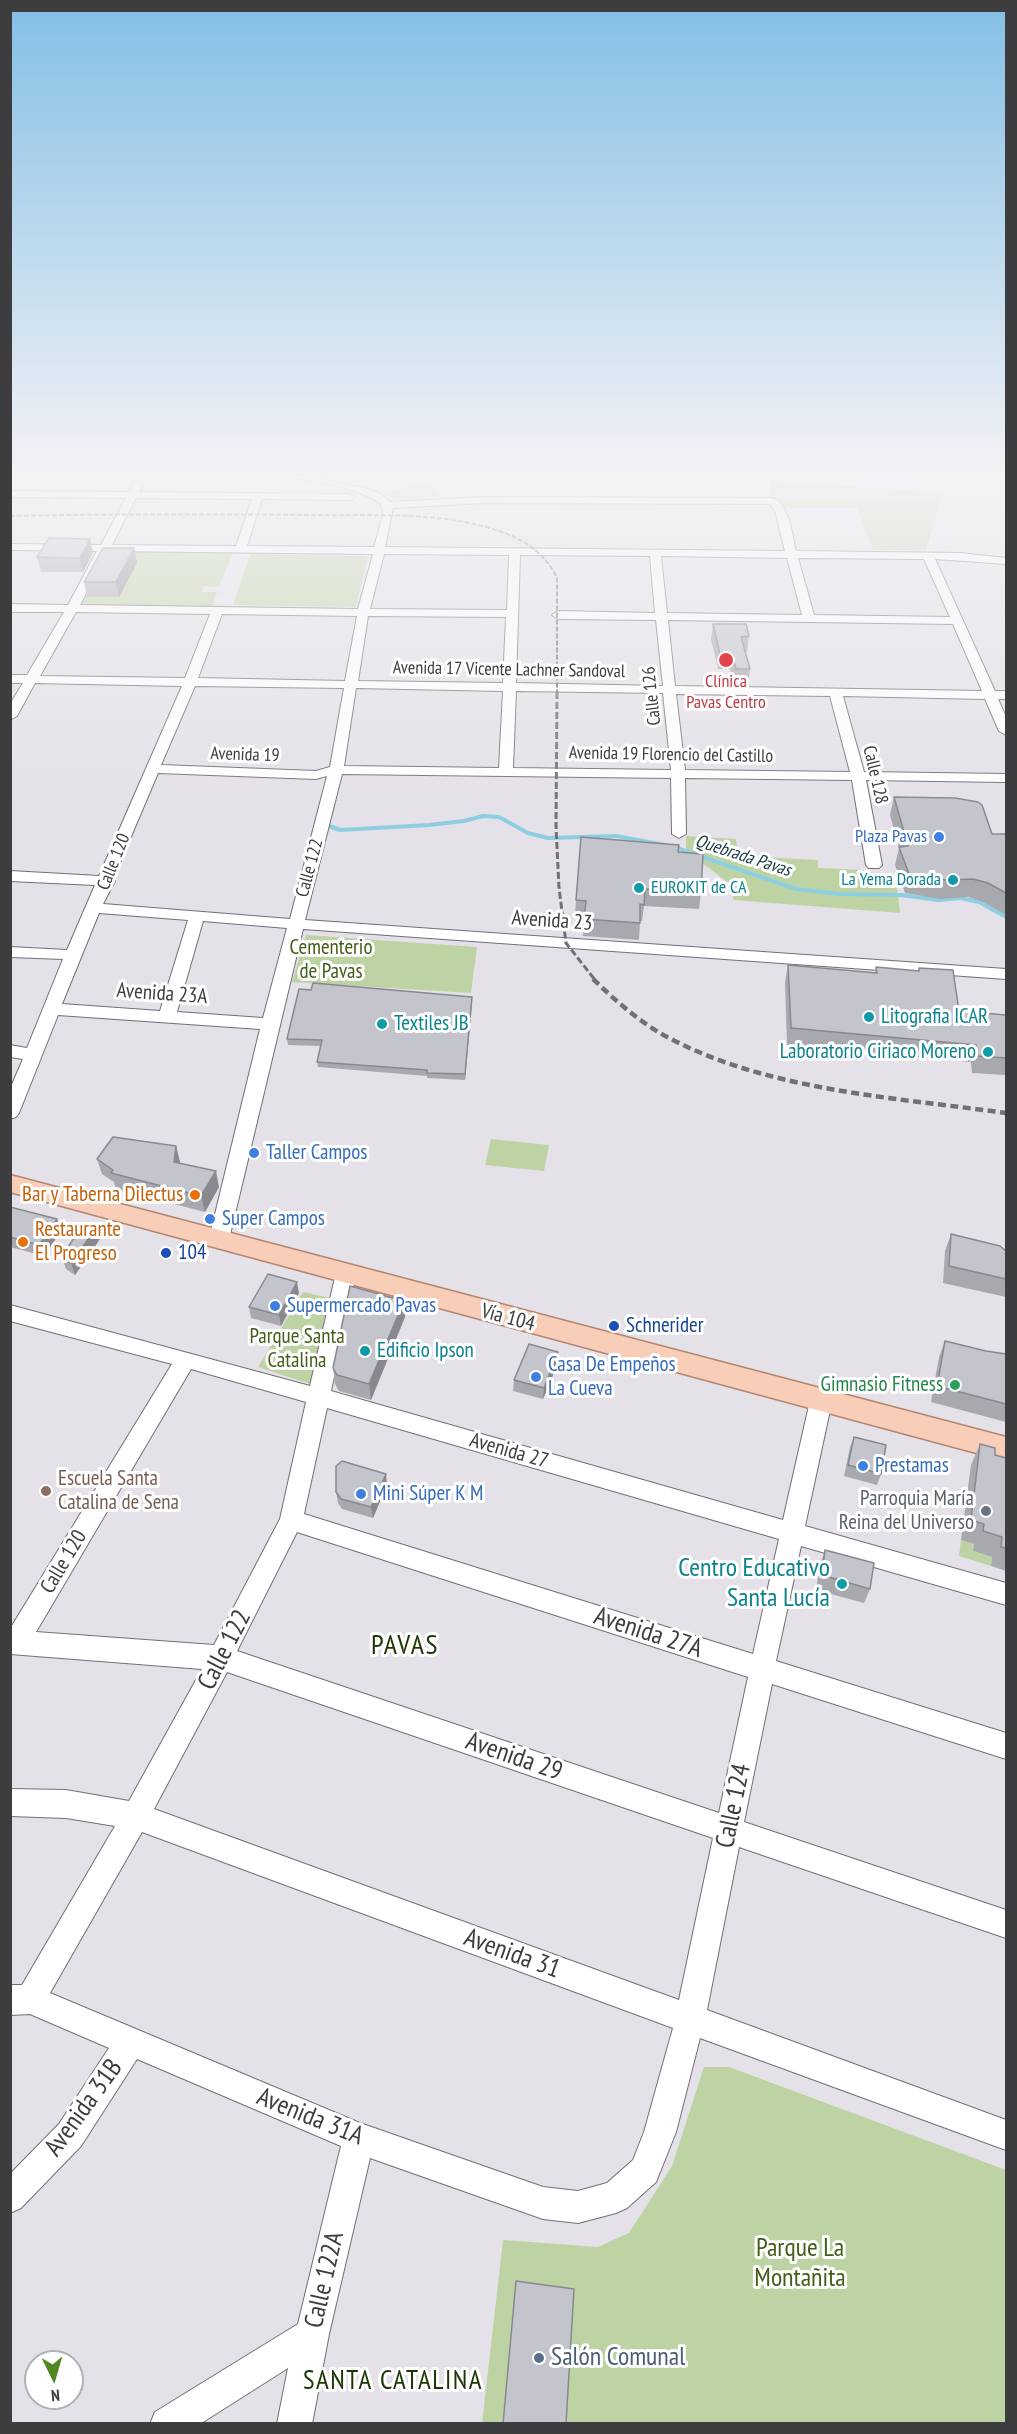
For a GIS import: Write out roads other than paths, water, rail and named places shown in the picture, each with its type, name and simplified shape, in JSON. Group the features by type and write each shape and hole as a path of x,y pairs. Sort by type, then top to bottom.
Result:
{"main road":[{"name":"Vía 104","path":"10,1183 1006,1449"}],"street":[{"path":"10,716 85,584"},
{"name":"Calle 122","path":"219,1239 270,1024 336,770 370,584"},
{"path":"506,771 513,584"},
{"name":"Calle 126","path":"658,584 678,772 679,834"},
{"path":"799,584 809,619"},
{"path":"941,584 1006,731"},
{"path":"10,608 511,614"},
{"name":"Calle 120","path":"10,1113 73,956 107,881 190,682 217,611"},
{"path":"558,615 959,621"},
{"name":"Avenida 17 Vicente Lachner Sandoval","path":"10,680 1006,695"},
{"name":"Calle 128","path":"836,694 858,776 874,865"},
{"name":"Avenida 19","path":"152,769 316,775 336,770"},
{"name":"Avenida 19 Florencio del Castillo","path":"336,770 678,772 1006,778"},
{"path":"10,876 107,881"},
{"name":"Avenida 23","path":"95,908 1006,974"},
{"path":"167,1017 197,916"},
{"path":"10,952 73,956"},
{"name":"Avenida 23A","path":"51,1009 270,1024"},
{"path":"10,1051 33,1054"},
{"name":"Calle 122","path":"20,2000 136,1816 221,1658 291,1520 346,1273"},
{"name":"Avenida 27","path":"10,1313 319,1396 1006,1594"},
{"name":"Calle 120","path":"13,1642 186,1359"},
{"name":"Calle 124","path":"616,2197 645,2171 660,2132 690,2019 762,1669 821,1401"},
{"name":"Avenida 27A","path":"291,1520 1006,1746"},
{"name":"Avenida 29","path":"13,1642 221,1658 1006,1924"},
{"name":"Avenida 31","path":"10,1802 66,1804 136,1816 1006,2135"},
{"name":"Avenida 31A","path":"20,2000 359,2138 543,2203 578,2207 616,2197"},
{"name":"Avenida 31B","path":"10,2197 70,2135 130,2043"},
{"name":"Calle 122A","path":"294,2424 312,2334 359,2138"},
{"path":"167,2424 312,2334"}],"waterway":[{"name":"Quebrada Pavas","path":"329,826 340,830 429,825 464,821 483,816 499,817 528,833 548,838 616,836 665,845"},
{"name":"Quebrada Pavas","path":"674,847 796,889 839,894 901,895 939,900 960,898 979,902 1006,917"}],"railway":[{"path":"557,584 557,692"},
{"path":"557,692 556,826 559,888 566,943 595,980"},
{"path":"593,979 632,1014 665,1036 715,1059 755,1072 880,1097 1006,1113"}],"place":[{"name":"Clínica Pavas Centro","path":"726,660"},
{"name":"Plaza Pavas","path":"939,837"},
{"name":"La Yema Dorada","path":"953,880"},
{"name":"EUROKIT de CA","path":"639,888"},
{"name":"Litografia ICAR","path":"869,1017"},
{"name":"Textiles JB","path":"382,1024"},
{"name":"Laboratorio Ciriaco Moreno","path":"988,1052"},
{"name":"Taller Campos","path":"254,1153"},
{"name":"Bar y Taberna Dilectus","path":"195,1195"},
{"name":"Super Campos","path":"210,1219"},
{"name":"Restaurante El Progreso","path":"23,1242"},
{"name":"104","path":"166,1253"},
{"name":"Supermercado Pavas","path":"275,1306"},
{"name":"Schnerider","path":"614,1326"},
{"name":"Edificio Ipson","path":"365,1351"},
{"name":"Casa De Empeños La Cueva","path":"536,1377"},
{"name":"Gimnasio Fitness","path":"955,1385"},
{"name":"Prestamas","path":"863,1466"},
{"name":"Escuela Santa Catalina de Sena","path":"46,1491"},
{"name":"Mini Súper K M","path":"361,1494"},
{"name":"Parroquia María Reina del Universo","path":"986,1511"},
{"name":"Centro Educativo Santa Lucía","path":"842,1584"},
{"name":"Salón Comunal","path":"539,2358"}],"district":[{"name":"PAVAS","path":"405,1646"},
{"name":"SANTA CATALINA","path":"393,2381"}],"park label":[{"name":"Cementerio de Pavas","path":"331,960"},
{"name":"Parque Santa Catalina","path":"297,1349"},
{"name":"Parque La Montañita","path":"800,2264"}]}
